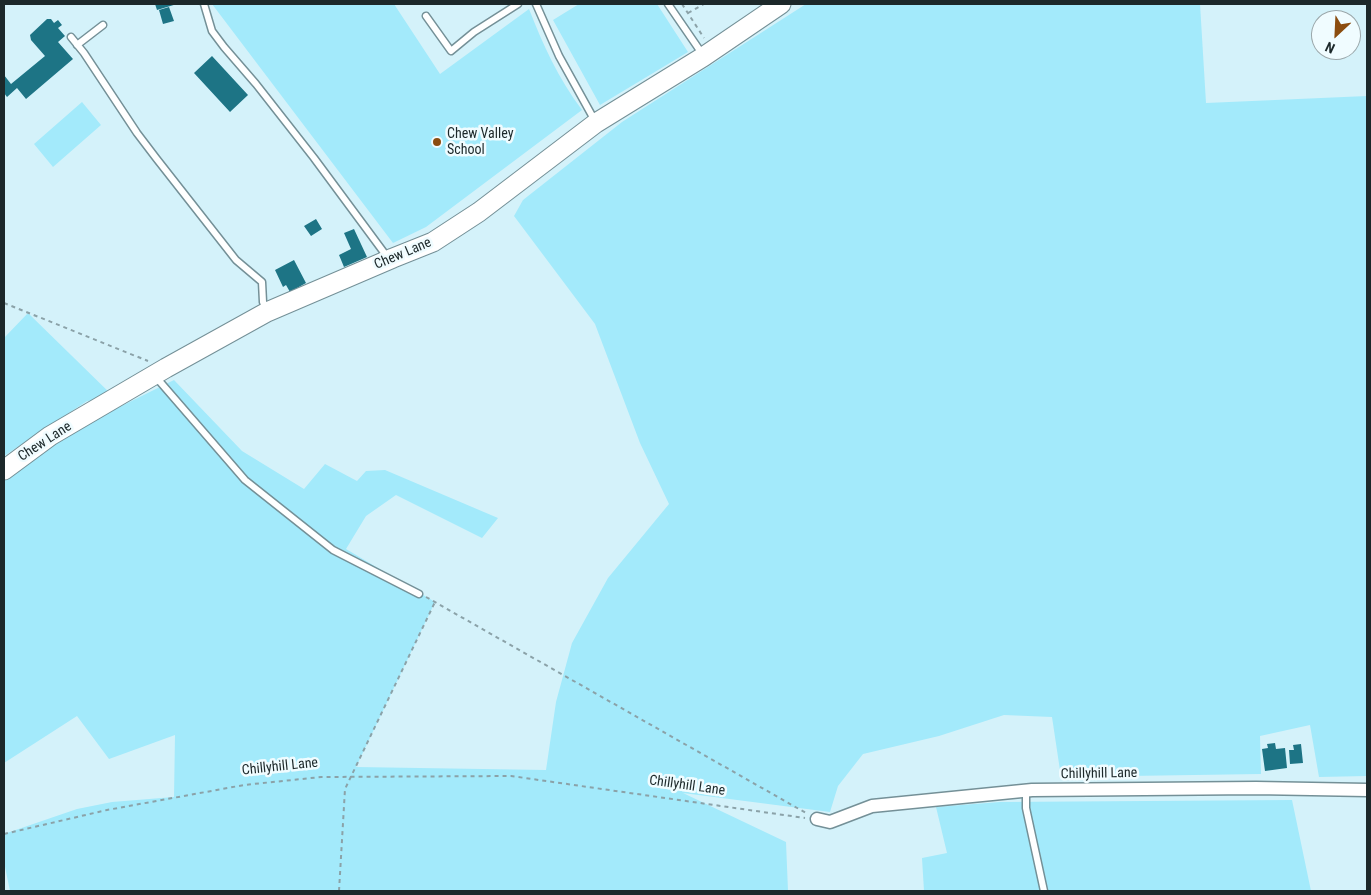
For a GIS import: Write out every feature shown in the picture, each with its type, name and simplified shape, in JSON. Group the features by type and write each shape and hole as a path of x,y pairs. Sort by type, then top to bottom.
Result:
{"main road":[{"name":"Chew Lane","path":"4,470 50,436 267,312 389,259 434,242 479,212 596,122 708,54 781,4"}],"street":[{"name":"Chillyhill Lane","path":"817,820 830,822 872,806 1026,791 1247,788 1367,790"}],"lane":[{"path":"204,4 212,31 314,158 389,259"},
{"path":"426,16 451,52 474,32 518,4"},
{"path":"536,4 559,56 596,122"},
{"path":"668,4 708,54"},
{"path":"77,45 103,25"},
{"path":"70,37 156,158 236,260 262,282 263,302 267,312"},
{"path":"160,372 245,480 333,550 419,594"},
{"path":"1026,791 1026,808 1044,891"}],"path":[{"path":"682,4 708,54"},
{"path":"688,13 704,4"},
{"path":"4,303 160,372"},
{"path":"419,594 817,820"},
{"path":"339,891 345,789 435,602"},
{"name":"Chillyhill Lane","path":"4,834 107,810 244,785 321,777 511,776 817,820"}],"shaded area":[{"name":"Chew Valley School","path":"212,4 394,4 440,74 529,9 552,61 582,110 426,227 393,243"},
{"path":"579,4 657,4 688,52 600,105 553,20"},
{"path":"806,4 1200,4 1206,103 1367,96 1367,776 1319,777 1310,725 1260,736 1261,774 1061,777 1052,717 1004,715 939,736 863,754 838,786 830,812 683,793 786,842 788,891 10,891 4,862 4,834 77,809 112,802 174,797 175,735 109,759 77,716 4,763 4,481 77,428 174,380 242,451 304,489 325,464 357,481 366,471 385,470 498,518 482,538 396,495 366,516 346,549 435,602 356,767 546,770 556,702 572,643 608,578 669,504 640,443 595,324 514,216 523,200 622,122"},
{"path":"82,102 101,125 53,167 34,144"},
{"path":"28,313 115,398 87,401 4,456 4,338"},
{"path":"1292,800 1311,891 924,891 922,858 947,853 936,807 1000,802"}],"building":[{"path":"155,4 177,4 157,10"},
{"path":"169,7 174,21 163,24 159,10"},
{"path":"47,19 51,19 54,23 58,20 62,25 58,28 65,36 58,42 73,59 26,99 17,88 7,97 4,93 4,75 11,84 45,56 31,40 30,35"},
{"path":"212,56 248,95 230,112 194,73"},
{"path":"316,219 322,229 311,236 304,226"},
{"path":"354,229 367,257 344,267 339,255 351,249 344,233"},
{"path":"294,260 306,283 290,292 286,285 283,287 275,270"},
{"path":"1275,743 1276,749 1285,748 1287,768 1265,771 1262,749 1268,748 1267,744"},
{"path":"1301,744 1303,763 1290,764 1289,750 1294,750 1293,745"}],"place":[{"name":"Chew Valley School","path":"437,142"}]}
